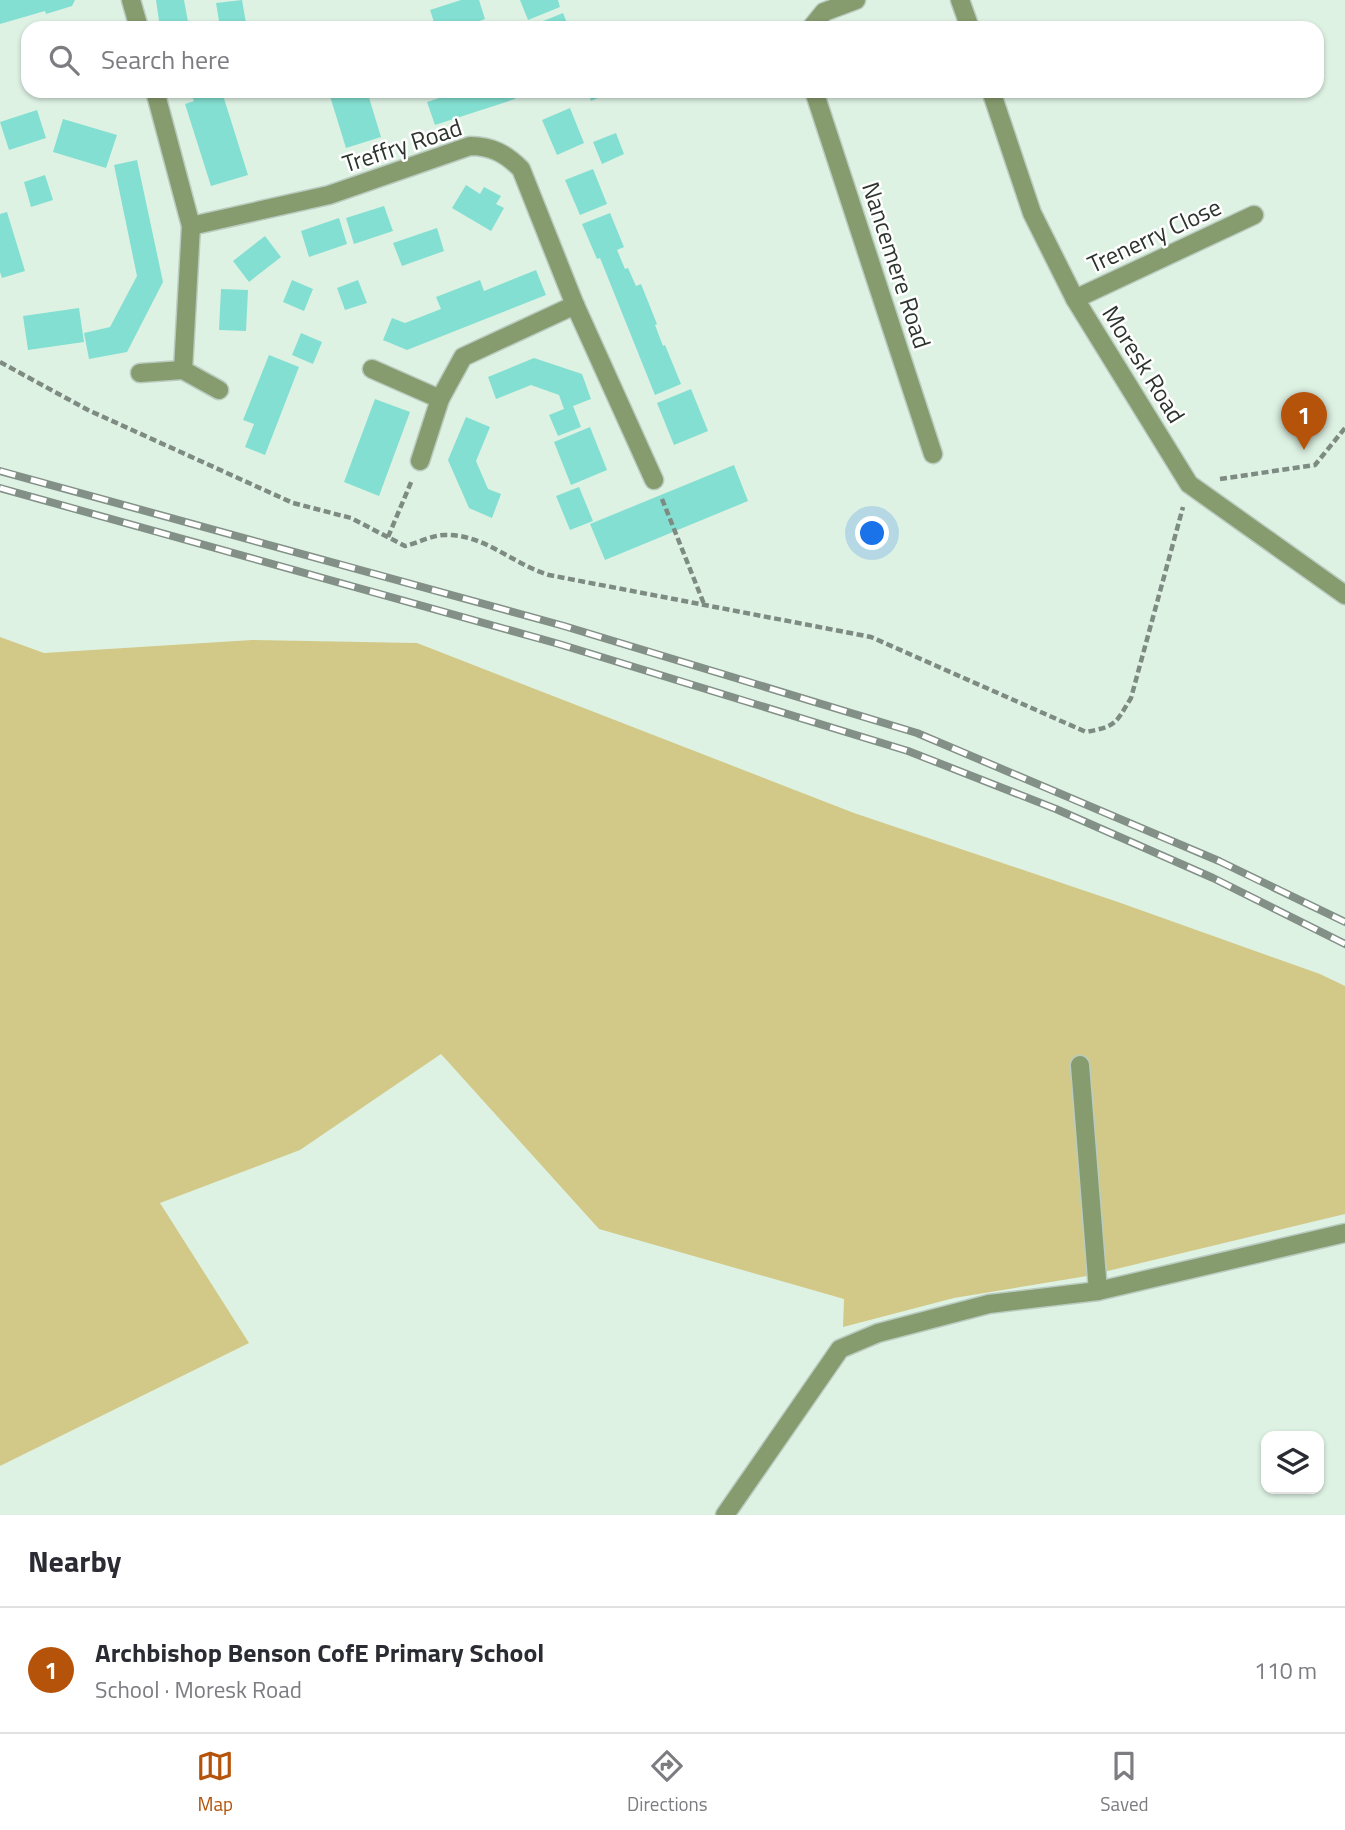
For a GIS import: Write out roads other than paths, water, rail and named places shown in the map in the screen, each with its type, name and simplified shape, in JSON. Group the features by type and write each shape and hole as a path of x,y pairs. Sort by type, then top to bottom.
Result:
{"street":[{"path":"131,0 137,21"},
{"path":"817,21 824,12 856,0"},
{"path":"960,0 968,21"},
{"path":"157,98 191,226 183,370"},
{"name":"Nancemere Road","path":"816,98 933,454"},
{"name":"Moresk Road","path":"993,98 1032,214 1074,299 1189,484 1345,595"},
{"name":"Treffry Road","path":"191,226 328,195 470,146 484,146 506,154 521,169 575,305 654,480"},
{"name":"Trenerry Close","path":"1074,299 1254,215"},
{"path":"420,461 440,399 463,357 575,305"},
{"path":"372,369 440,399"},
{"path":"140,373 183,370 219,390"},
{"path":"1080,1065 1098,1291"},
{"path":"725,1515 839,1349 878,1333 989,1304 1098,1291 1345,1233"}],"railway":[{"path":"0,471 564,626 917,733 1219,861 1345,922"},
{"path":"0,488 559,644 908,751 1056,809 1213,878 1345,944"}],"place":[{"name":"Archbishop Benson CofE Primary School","path":"1304,450"}]}
